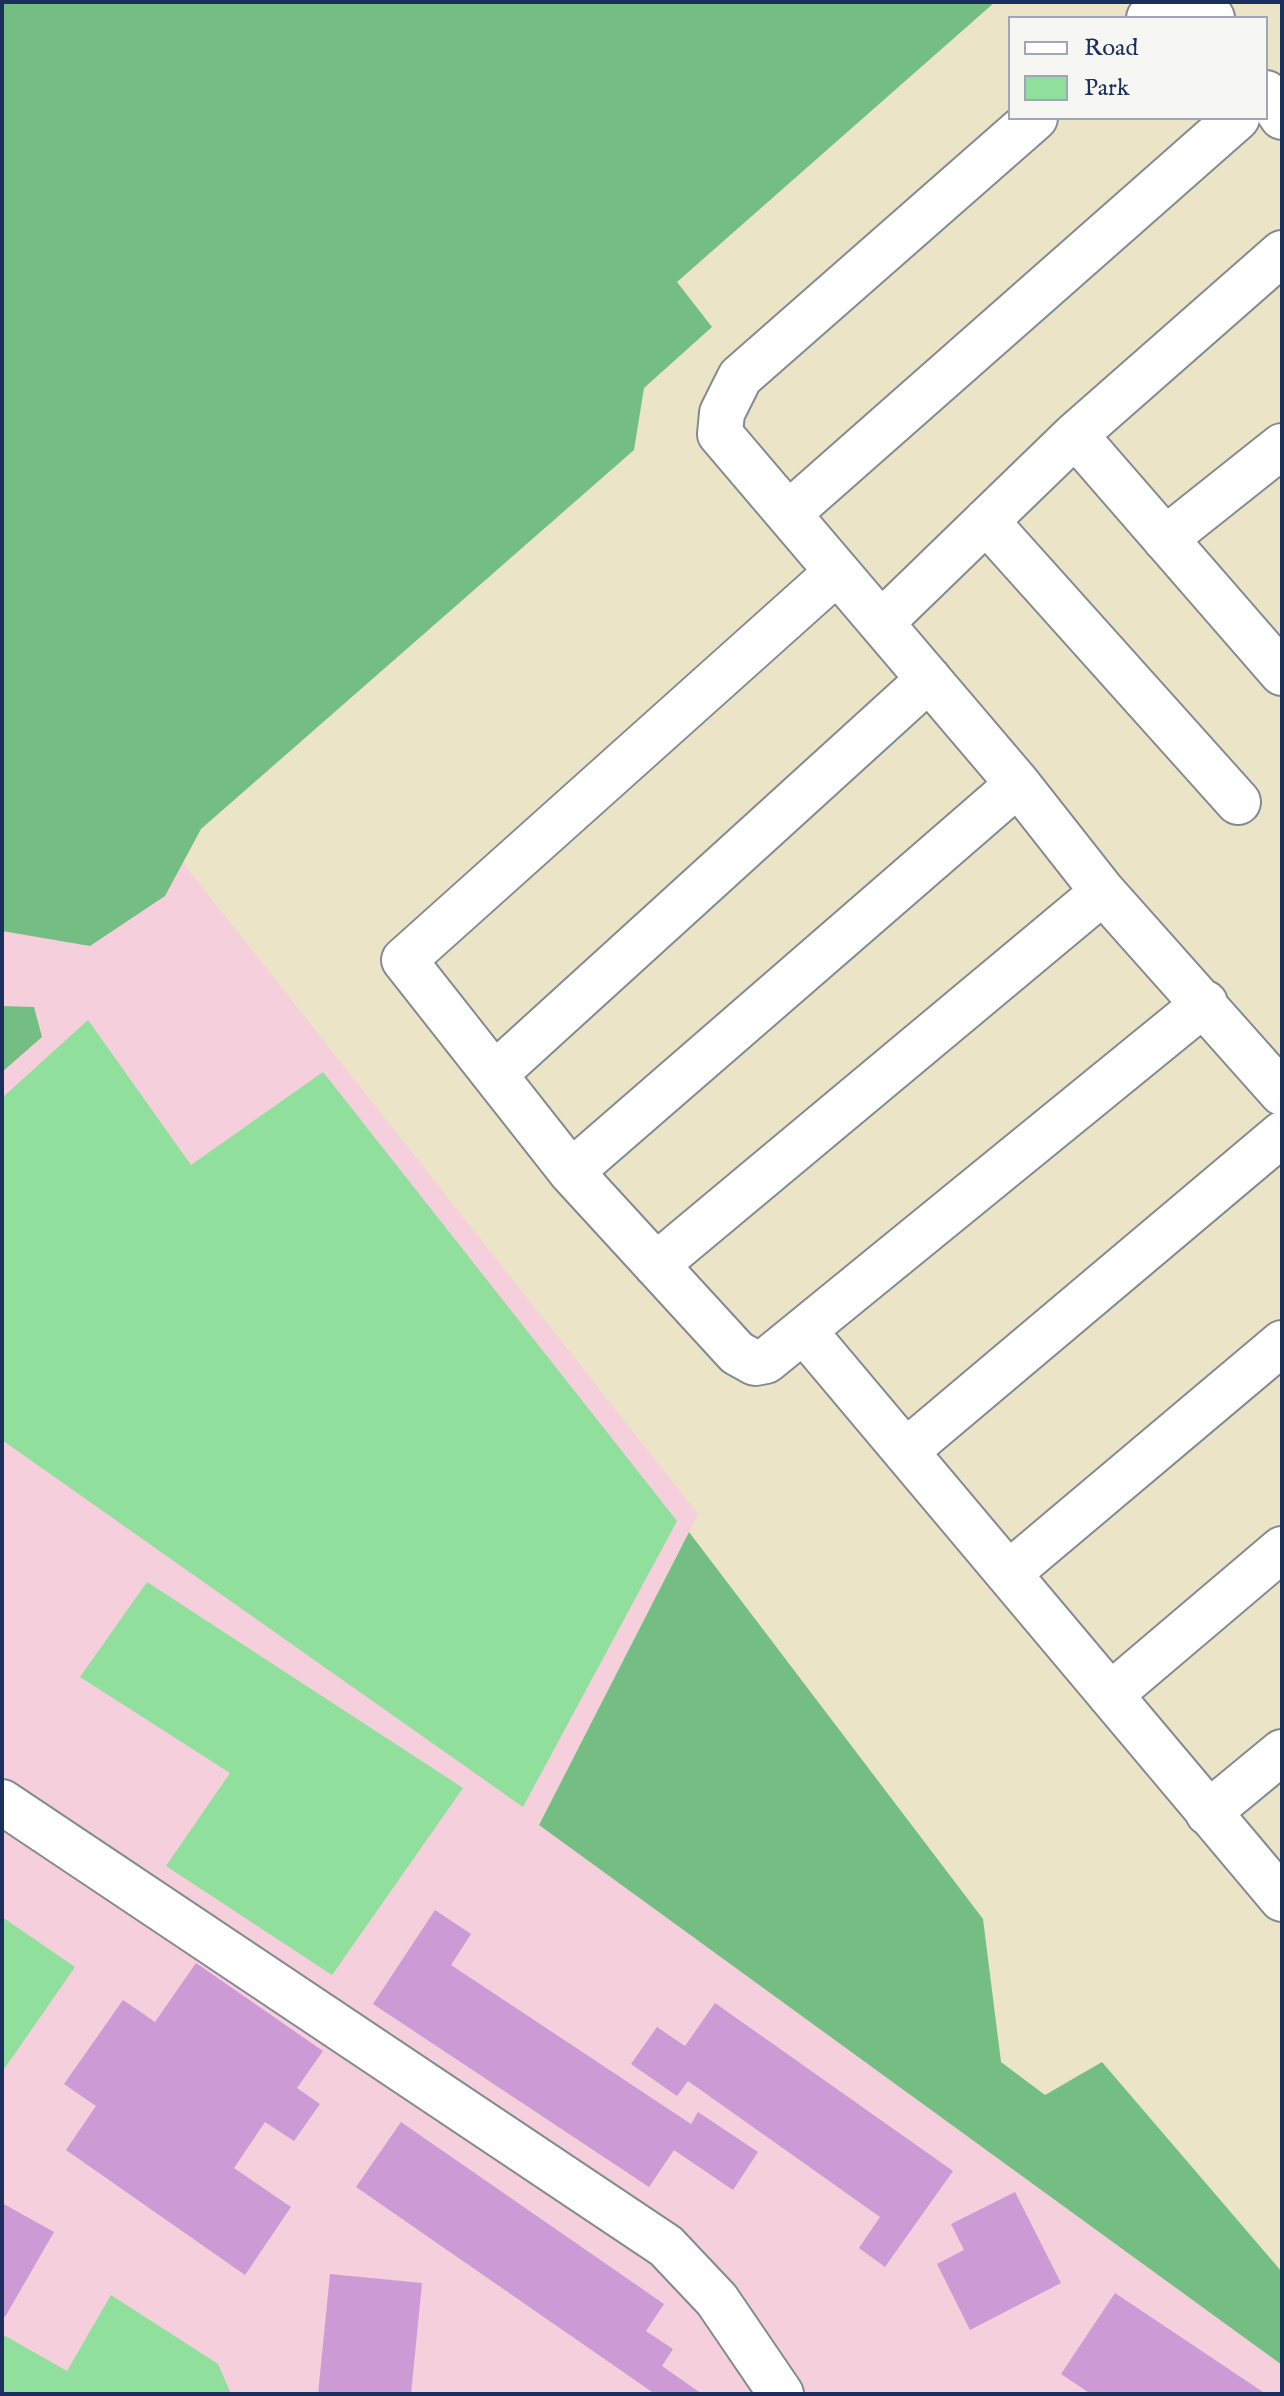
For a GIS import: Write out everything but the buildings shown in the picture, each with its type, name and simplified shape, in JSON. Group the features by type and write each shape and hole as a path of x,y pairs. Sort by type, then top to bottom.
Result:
{"street":[{"path":"1151,16 1167,2"},
{"path":"1268,96 1282,117"},
{"path":"1033,120 740,377 722,413 720,434 1018,784 1103,892 1282,1093"},
{"path":"788,514 1235,120"},
{"path":"881,623 1075,435 1282,253"},
{"path":"1075,435 1165,539 1273,644"},
{"path":"1165,539 1282,446"},
{"path":"986,521 1238,802"},
{"path":"837,572 406,956 407,966 496,1073 571,1172 745,1360 766,1361 1205,1003"},
{"path":"496,1073 929,679"},
{"path":"571,1172 1018,784"},
{"path":"656,1265 1103,892"},
{"path":"906,1451 1282,1134"},
{"path":"804,1331 1282,1899"},
{"path":"1009,1573 1282,1343"},
{"path":"1110,1695 1282,1549"},
{"path":"1208,1813 1282,1752"},
{"path":"2,1802 666,2246 717,2300 781,2394"}],"shaded area":[{"path":"2,418 187,868 698,1514 539,1825 1282,2365 1282,2394 2,2394"}],"green space":[{"path":"2,2 995,2 677,282 712,327 644,388 634,450 201,829 165,896 90,946 2,931"},
{"path":"2,1006 34,1007 42,1037 2,1072"},
{"path":"88,1020 191,1165 323,1072 677,1521 523,1807 2,1440 2,1098"},
{"path":"689,1532 983,1919 1001,2062 1045,2095 1102,2062 1282,2272 1282,2365 539,1825"},
{"path":"147,1582 463,1788 332,1975 166,1866 230,1773 80,1677"},
{"path":"2,1917 75,1967 2,2072"},
{"path":"111,2295 218,2364 231,2394 2,2394 2,2334 67,2371"}]}
